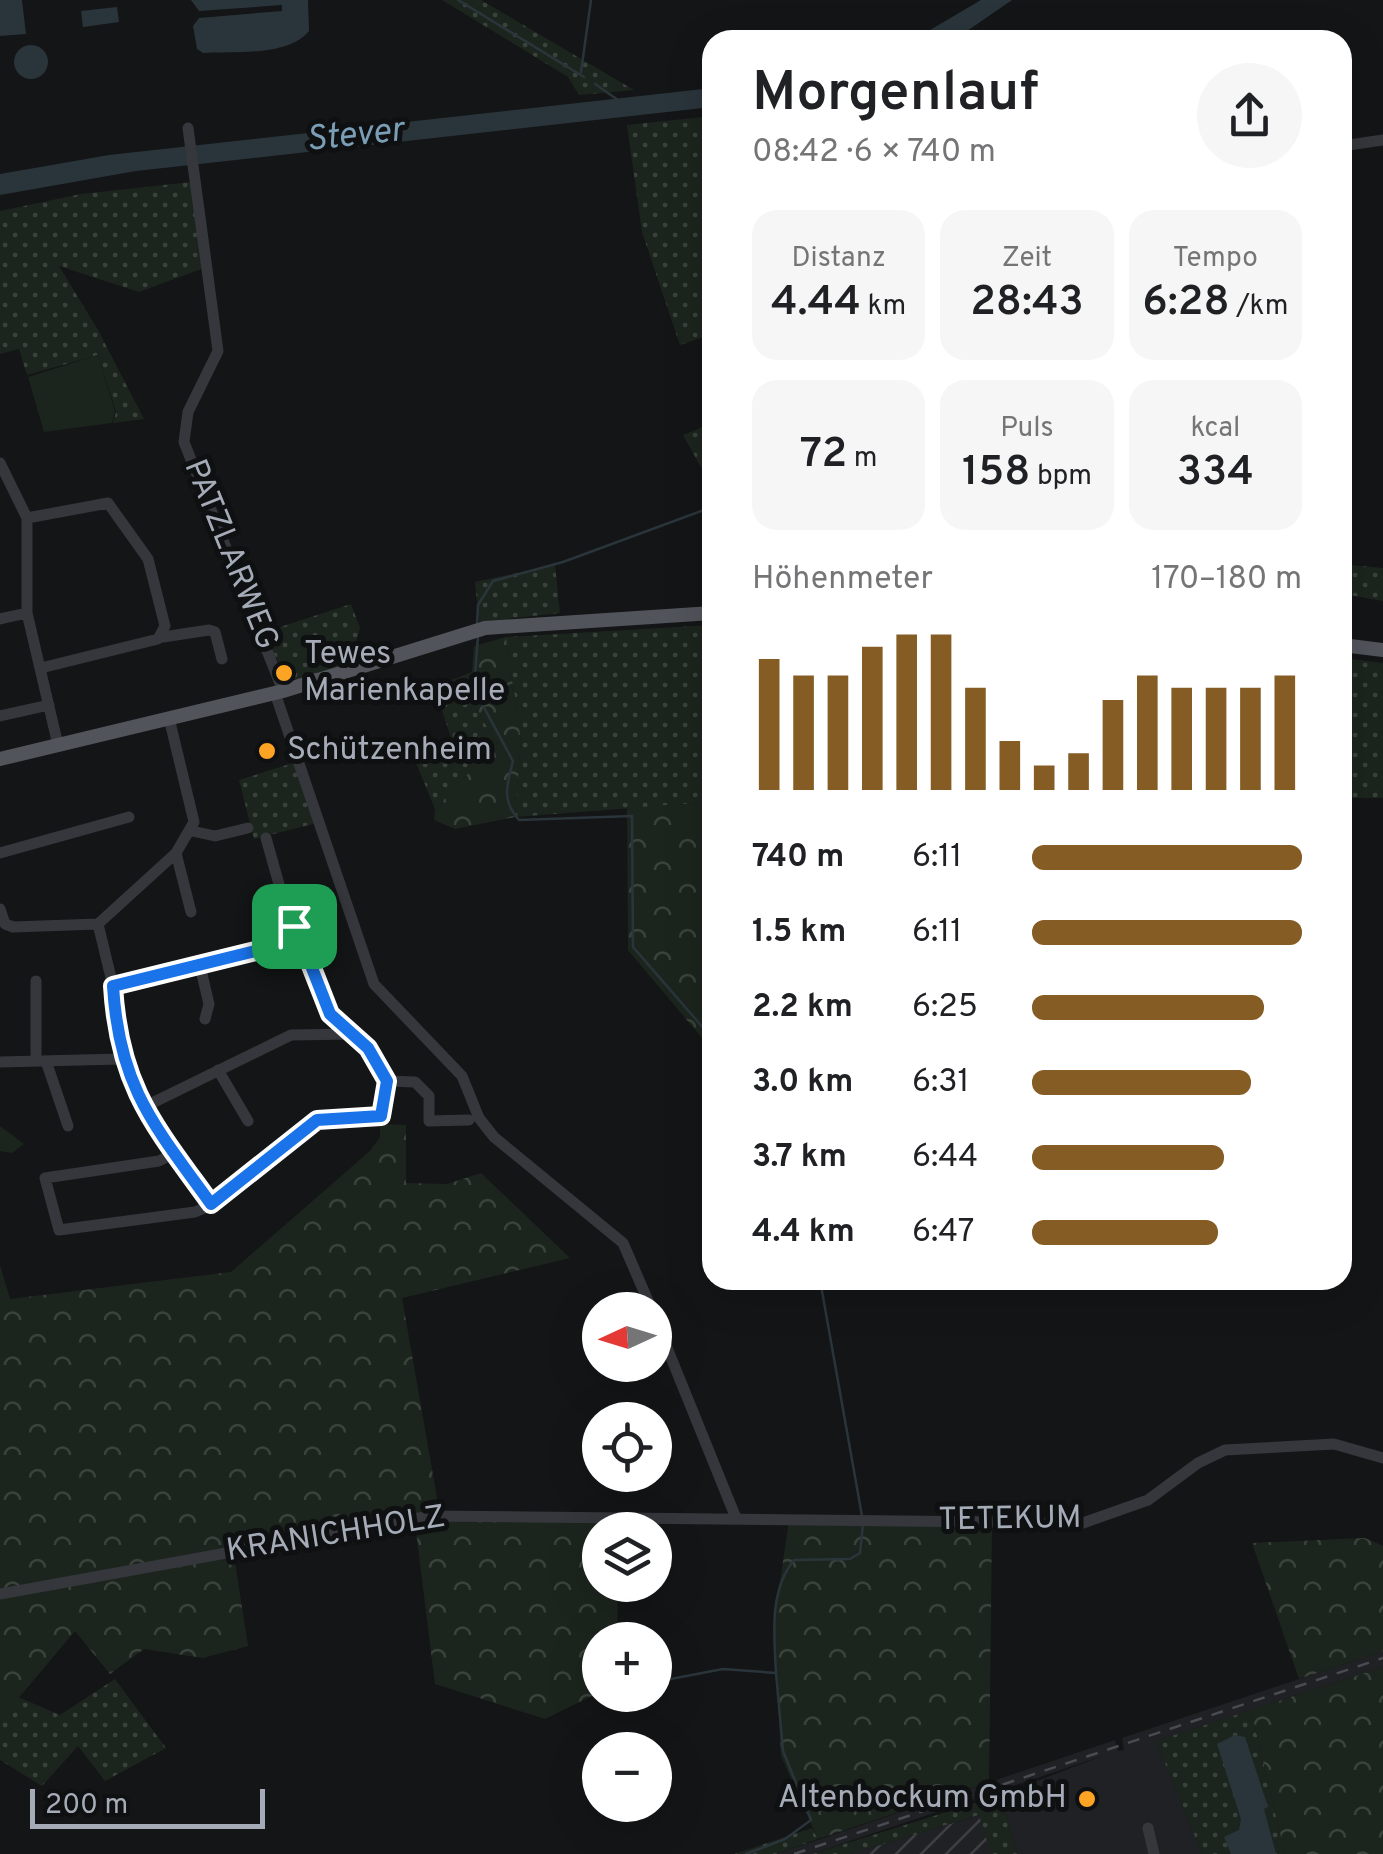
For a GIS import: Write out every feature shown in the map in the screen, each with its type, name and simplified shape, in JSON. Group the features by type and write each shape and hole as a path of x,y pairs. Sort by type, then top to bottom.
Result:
{"main road":[{"path":"0,759 279,692 477,630 702,614"},
{"path":"1352,647 1383,650"}],"street":[{"name":"PATZLARWEG","path":"188,131 218,350 188,412 184,442 279,692 381,996 462,1076 479,1118 494,1137 622,1244 644,1292"},
{"path":"1352,145 1383,140"},
{"path":"0,463 28,518 28,613 58,746"},
{"path":"28,518 108,503 148,559 166,626 163,636"},
{"path":"0,618 28,613"},
{"path":"41,668 163,636 209,630 215,632 222,660"},
{"path":"0,716 49,705"},
{"path":"0,909 5,924 13,928 98,924 176,852 192,831 193,813 169,718"},
{"path":"0,852 128,816"},
{"path":"192,831 214,836 248,828"},
{"path":"174,1154 46,1178 60,1230 195,1212 211,1204 317,1120 381,1116 387,1081 368,1048 330,1014 294,936 266,838"},
{"path":"176,852 191,912"},
{"path":"98,924 113,986 122,1059 144,1107 211,1204"},
{"path":"113,986 200,966 294,936"},
{"path":"200,966 209,1004 205,1019"},
{"path":"36,982 41,1061 68,1126"},
{"path":"324,1035 330,1014"},
{"path":"144,1107 292,1035 351,1034"},
{"path":"0,1062 122,1059"},
{"path":"218,1070 248,1121"},
{"path":"387,1081 416,1082 430,1096 429,1120 469,1120"},
{"path":"672,1360 736,1518"},
{"name":"TETEKUM","path":"736,1518 1082,1523 1148,1500 1198,1463 1225,1450 1334,1444 1383,1458"},
{"name":"KRANICHHOLZ","path":"0,1594 430,1516 736,1518"},
{"path":"1148,1828 1154,1854"}],"shaded area":[{"path":"1383,1651 1383,1667 1156,1741 1202,1854 1017,1854 1001,1795 1102,1756 812,1854 776,1854 1115,1740 1118,1751 1124,1750 1122,1738"},
{"path":"980,1815 991,1854 850,1854"}],"green space":[{"path":"442,0 481,0 634,90 579,95 568,77"},
{"path":"702,117 702,337 680,345 642,232 627,125"},
{"path":"191,182 204,268 139,292 59,266 98,330 144,419 113,423 116,412 98,355 27,375 19,349 0,354 0,211 81,194"},
{"path":"98,355 115,412 112,423 44,432 28,377"},
{"path":"702,427 702,469 683,435"},
{"path":"555,565 560,613 479,622 475,582"},
{"path":"1352,565 1383,568 1383,601 1352,596"},
{"path":"351,604 360,628 350,664 299,681 286,672 265,632"},
{"path":"702,626 702,803 515,817 521,741 506,637"},
{"path":"506,637 521,741 515,817 455,829 434,820 435,809 497,743 457,678 472,672 474,646"},
{"path":"1352,659 1383,663 1383,798 1352,798"},
{"path":"457,678 497,743 435,809 414,758 453,744 434,686"},
{"path":"296,762 317,823 254,839 239,780"},
{"path":"702,803 702,1038 628,950 627,808"},
{"path":"380,1124 406,1125 406,1183 447,1184 481,1173 570,1258 402,1298 440,1515 233,1550 248,1646 203,1658 144,1649 110,1674 75,1631 0,1720 0,1265 10,1299 231,1272 370,1151 380,1137"},
{"path":"0,1126 24,1144 12,1153 0,1151"},
{"path":"474,1516 582,1517 582,1602 618,1602 617,1622 582,1622 582,1701 545,1719 435,1684 415,1523"},
{"path":"789,1521 992,1525 989,1782 818,1839 781,1756 774,1622"},
{"path":"1365,1538 1383,1546 1383,1651 1299,1679 1252,1543"},
{"path":"1383,1667 1383,1854 1285,1854 1251,1710"},
{"path":"115,1679 166,1748 105,1781 78,1746 42,1786 0,1760 0,1720 18,1697 60,1715"},
{"path":"1251,1710 1285,1854 1202,1854 1156,1741"},
{"path":"1001,1795 1017,1854 991,1854 979,1815 850,1854 812,1854"},
{"path":"812,1828 818,1839 776,1854 734,1854"}],"water":[{"path":"0,0 22,0 26,34 0,36"},
{"path":"191,0 308,0 309,31 274,49 203,53 197,49 193,26 199,18 282,11 282,5 199,11"},
{"path":"981,0 1012,0 968,30 930,30"},
{"path":"117,7 119,22 83,27 81,11"},
{"path":"31,45 43,50 48,62 43,74 31,79 19,74 14,62 19,50"},
{"name":"Stever","path":"702,89 702,108 136,171 0,195 0,174 109,155"},
{"path":"1235,1735 1245,1737 1268,1807 1264,1809 1276,1854 1231,1854 1224,1837 1239,1830 1241,1819 1217,1744"}],"waterway":[{"path":"458,0 584,77"},
{"path":"581,72 591,0"},
{"path":"595,84 618,100"},
{"path":"477,623 478,605 493,581 563,562 702,511"},
{"path":"478,636 474,689 513,761 507,792 513,813 519,820 632,816 633,947 702,1026"},
{"path":"822,1290 862,1516"},
{"path":"672,1679 723,1669 776,1673 775,1614 786,1572 794,1560 850,1559 860,1553 863,1524"},
{"path":"746,1854 785,1839 811,1820 783,1751 776,1673"}],"railway":[{"path":"794,1854 1383,1658"}],"place":[{"name":"Tewes Marienkapelle","path":"284,673"},
{"name":"Schützenheim","path":"267,751"},
{"name":"Altenbockum GmbH","path":"1087,1799"}],"route":[{"path":"294,926 304,931 301,940 330,1014 368,1048 387,1081 381,1116 328,1116 317,1120 211,1204 174,1154 132,1084 116,1036 113,986 284,944 291,940 288,933 294,926"}]}
